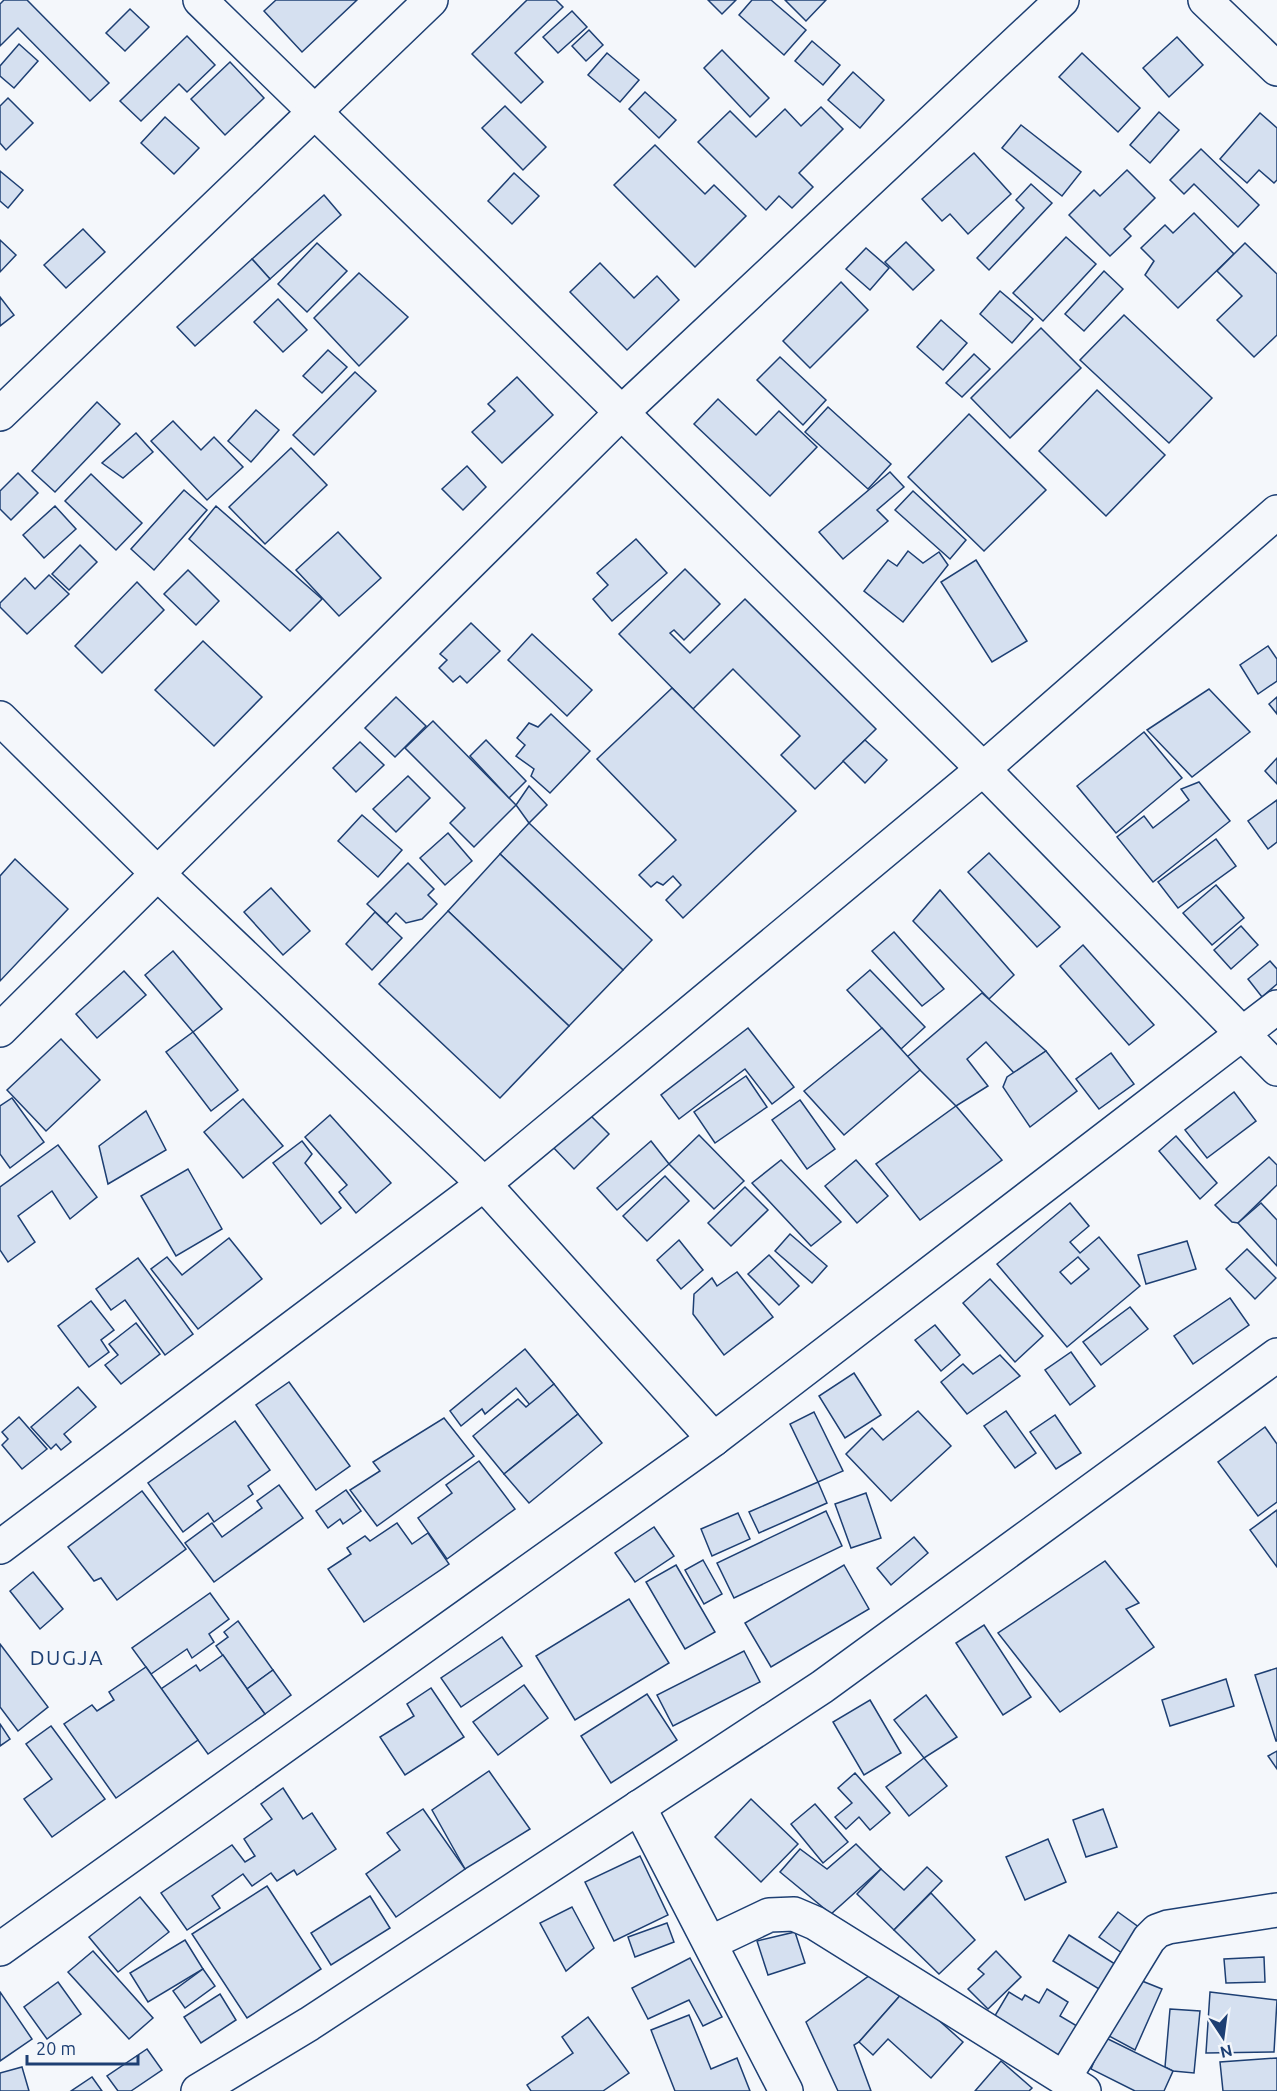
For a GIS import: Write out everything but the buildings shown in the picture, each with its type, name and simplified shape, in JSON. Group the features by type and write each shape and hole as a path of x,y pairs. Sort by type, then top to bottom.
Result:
{"street":[{"path":"200,0 983,769 1277,1069"},
{"path":"0,414 431,0"},
{"path":"0,1030 621,413 1062,0"},
{"path":"1205,0 1277,69"},
{"path":"0,1547 484,1184 983,769 1277,512"},
{"path":"0,718 157,873 484,1184 714,1439"},
{"path":"0,1949 714,1439 1277,1007"},
{"path":"198,2091 319,2017 822,1687 1277,1355"},
{"path":"639,1807 786,2091"},
{"path":"710,1943 769,1916 794,1914 815,1923 1074,2085 1149,1939 1157,1931 1168,1927 1277,1910"}],"district":[{"name":"DUGJA","path":"67,1657"}]}
